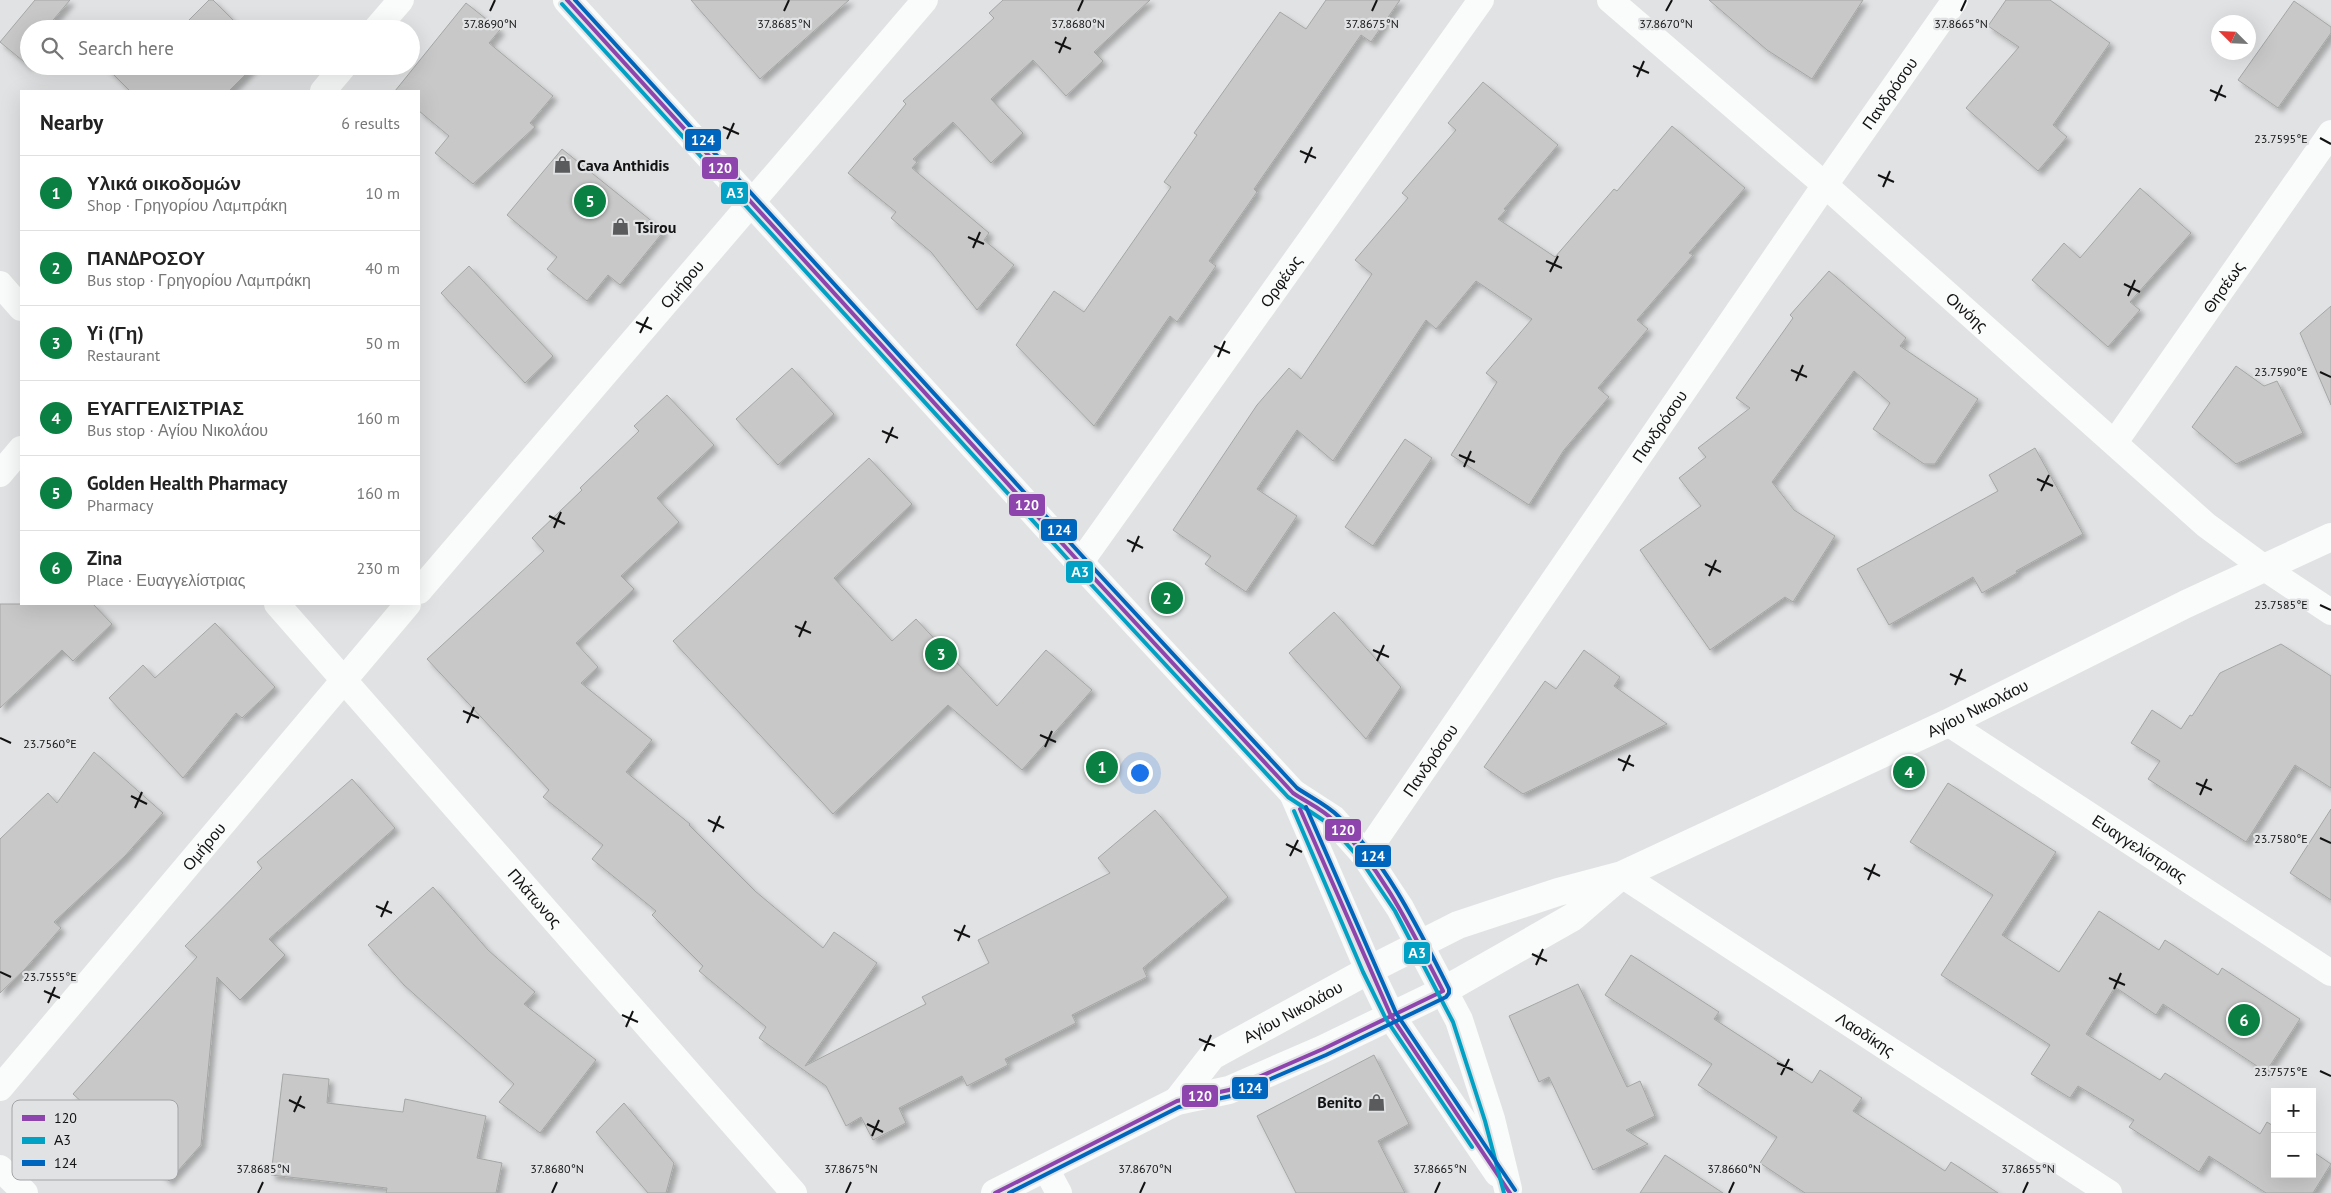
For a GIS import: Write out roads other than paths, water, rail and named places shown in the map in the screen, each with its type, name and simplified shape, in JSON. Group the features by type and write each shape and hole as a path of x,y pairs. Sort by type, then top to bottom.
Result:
{"street":[{"path":"383,20 400,0"},
{"path":"567,0 1080,563 1293,793 1333,819 1365,854 1400,908 1459,1020 1491,1119 1509,1191"},
{"name":"Ομήρου","path":"420,590 925,0"},
{"name":"Ορφέως","path":"1080,563 1481,0"},
{"name":"Οινόης","path":"1610,0 1825,184 2206,525 2263,567 2331,612"},
{"name":"Πανδρόσου","path":"1365,854 1825,184 1955,0"},
{"path":"324,90 336,75"},
{"name":"Θησέως","path":"2115,442 2331,132"},
{"path":"0,284 20,307"},
{"path":"0,474 20,450"},
{"name":"Αγίου Νικολάου","path":"1177,1101 1212,1056 1369,970 1419,945 1473,920 1558,892 1622,875 1948,724 2263,567 2331,536"},
{"name":"Πλάτωνος","path":"278,605 794,1193"},
{"name":"Ομήρου","path":"0,1088 407,605"},
{"name":"Ευαγγελίστριας","path":"1948,724 2331,972"},
{"path":"1293,793 1369,970 1391,1016 1509,1191"},
{"name":"Αγίου Νικολάου","path":"995,1193 1177,1101 1229,1090 1330,1046 1443,991 1573,917 1622,875"},
{"name":"Λαοδίκης","path":"1622,875 2108,1193"},
{"path":"1045,1167 1059,1193"},
{"path":"0,1168 25,1193"}],"place":[{"name":"Cava Anthidis","path":"563,165"},
{"name":"Golden Health Pharmacy","path":"590,201"},
{"name":"Tsirou","path":"621,227"},
{"name":"ΠΑΝΔΡΟΣΟΥ","path":"1167,598"},
{"name":"Yi (Γη)","path":"941,654"},
{"name":"Υλικά οικοδομών","path":"1102,767"},
{"name":"ΕΥΑΓΓΕΛΙΣΤΡΙΑΣ","path":"1909,772"},
{"name":"Zina","path":"2244,1020"},
{"name":"Benito","path":"1376,1102"}]}
